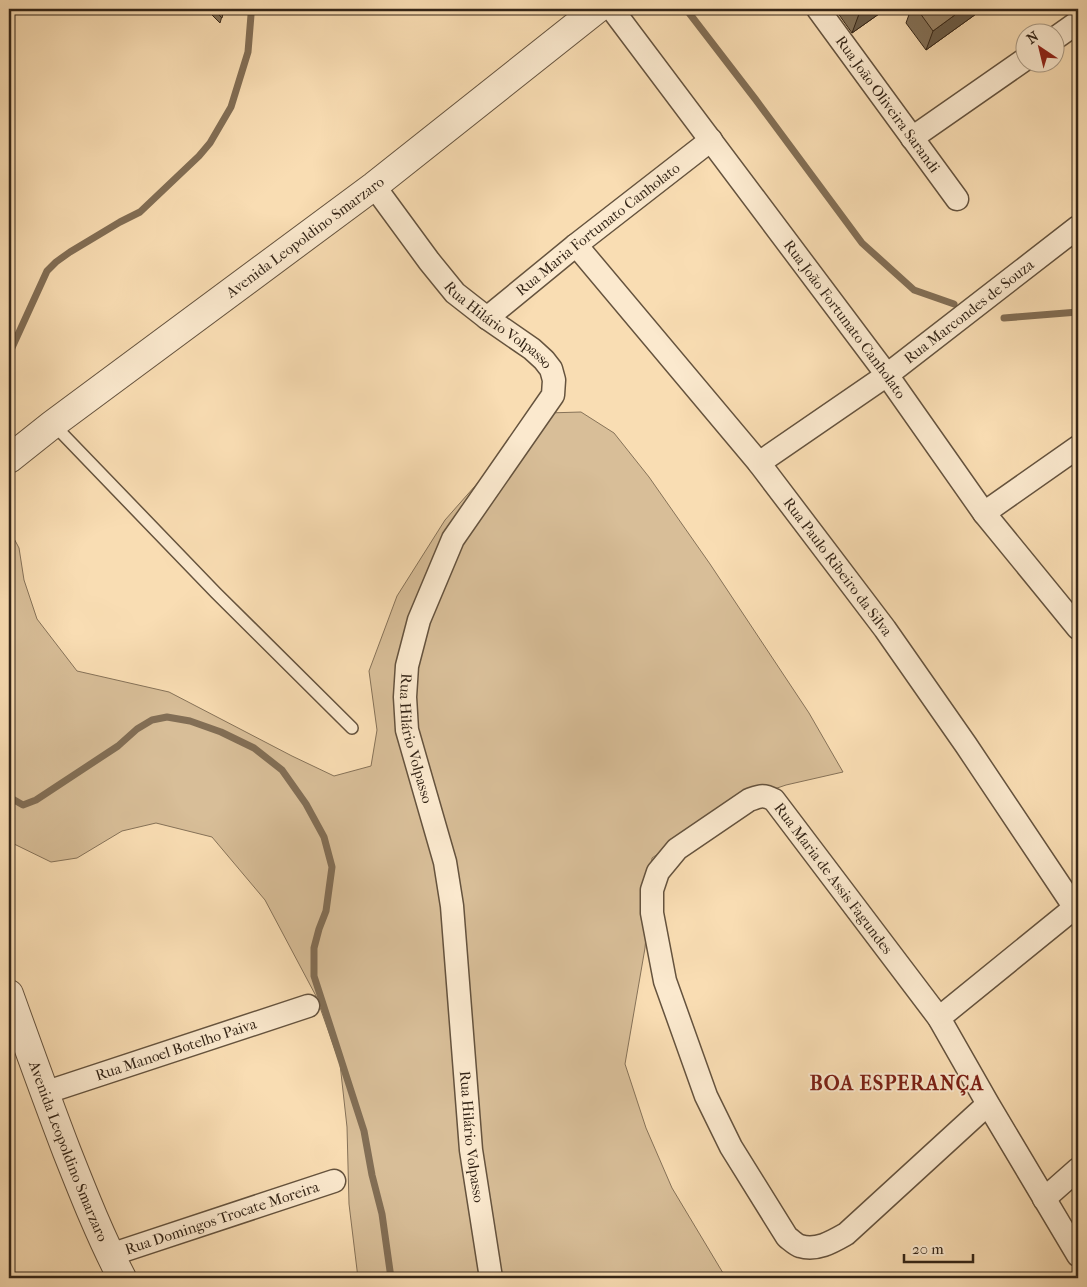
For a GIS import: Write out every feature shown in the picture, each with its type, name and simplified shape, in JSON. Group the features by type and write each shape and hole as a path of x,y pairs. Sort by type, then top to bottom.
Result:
{"street":[{"name":"Avenida Leopoldino Smarzaro","path":"9,459 53,424 374,186 597,9"},
{"name":"Rua João Fortunato Canholato","path":"612,9 887,375 984,512 1078,628"},
{"name":"Rua João Oliveira Sarandi","path":"818,9 957,199"},
{"path":"1064,32 1078,22"},
{"path":"912,138 1014,67"},
{"name":"Rua Maria Fortunato Canholato","path":"487,318 576,245 711,140"},
{"name":"Rua Hilário Volpasso","path":"374,186 455,293 532,349 551,369 554,380 553,395 452,539 419,620 407,666 405,697 407,730 445,862 452,906 471,1150 491,1278"},
{"name":"Rua Marcondes de Souza","path":"759,463 887,375 1078,227"},
{"name":"Rua Paulo Ribeiro da Silva","path":"576,245 759,463 885,629 1077,906"},
{"path":"984,512 1078,447"},
{"name":"Rua Maria de Assis Fagundes","path":"939,1018 774,800 767,796 759,796 749,800 677,849 658,872 652,890 652,912 665,981 706,1096 731,1148 787,1237 799,1246 816,1248 846,1234 988,1104"},
{"path":"1077,906 939,1018 1078,1255"},
{"name":"Avenida Leopoldino Smarzaro","path":"9,994 44,1093 87,1204 116,1267"},
{"name":"Rua Manoel Botelho Paiva","path":"44,1093 308,1006"},
{"path":"1044,1199 1078,1169"},
{"name":"Rua Domingos Trocate Moreira","path":"116,1267 334,1182"}],"lane":[{"path":"53,424 216,592 352,728"}],"shaded area":[{"path":"581,412 614,433 649,477 710,564 809,713 843,772 786,785 733,803 652,858 645,948 625,1064 646,1128 672,1188 726,1278 358,1278 349,1204 347,1127 340,1064 316,996 265,900 212,837 156,823 122,831 77,858 51,862 12,843 9,838 9,529 19,548 24,580 37,619 77,671 169,692 334,776 371,766 377,730 369,671 397,596 445,520 505,452 547,413"}],"building":[{"path":"213,9 224,9 222,18"},
{"path":"855,9 866,9 859,14"},
{"path":"917,9 963,9 933,31"}],"waterway":[{"path":"9,372 10,352 47,271 70,252 140,212 199,156 210,143 231,107 248,52 251,9"},
{"path":"686,9 862,243 914,290 954,304"},
{"path":"1004,318 1078,312"},
{"path":"9,797 23,805 36,800 118,746 137,729 152,720 167,717 190,721 221,732 254,748 282,770 306,804 324,837 332,867 326,911 314,948 314,976 364,1131 372,1175 382,1214 391,1278"}],"district":[{"name":"BOA ESPERANÇA","path":"897,1083"}]}
